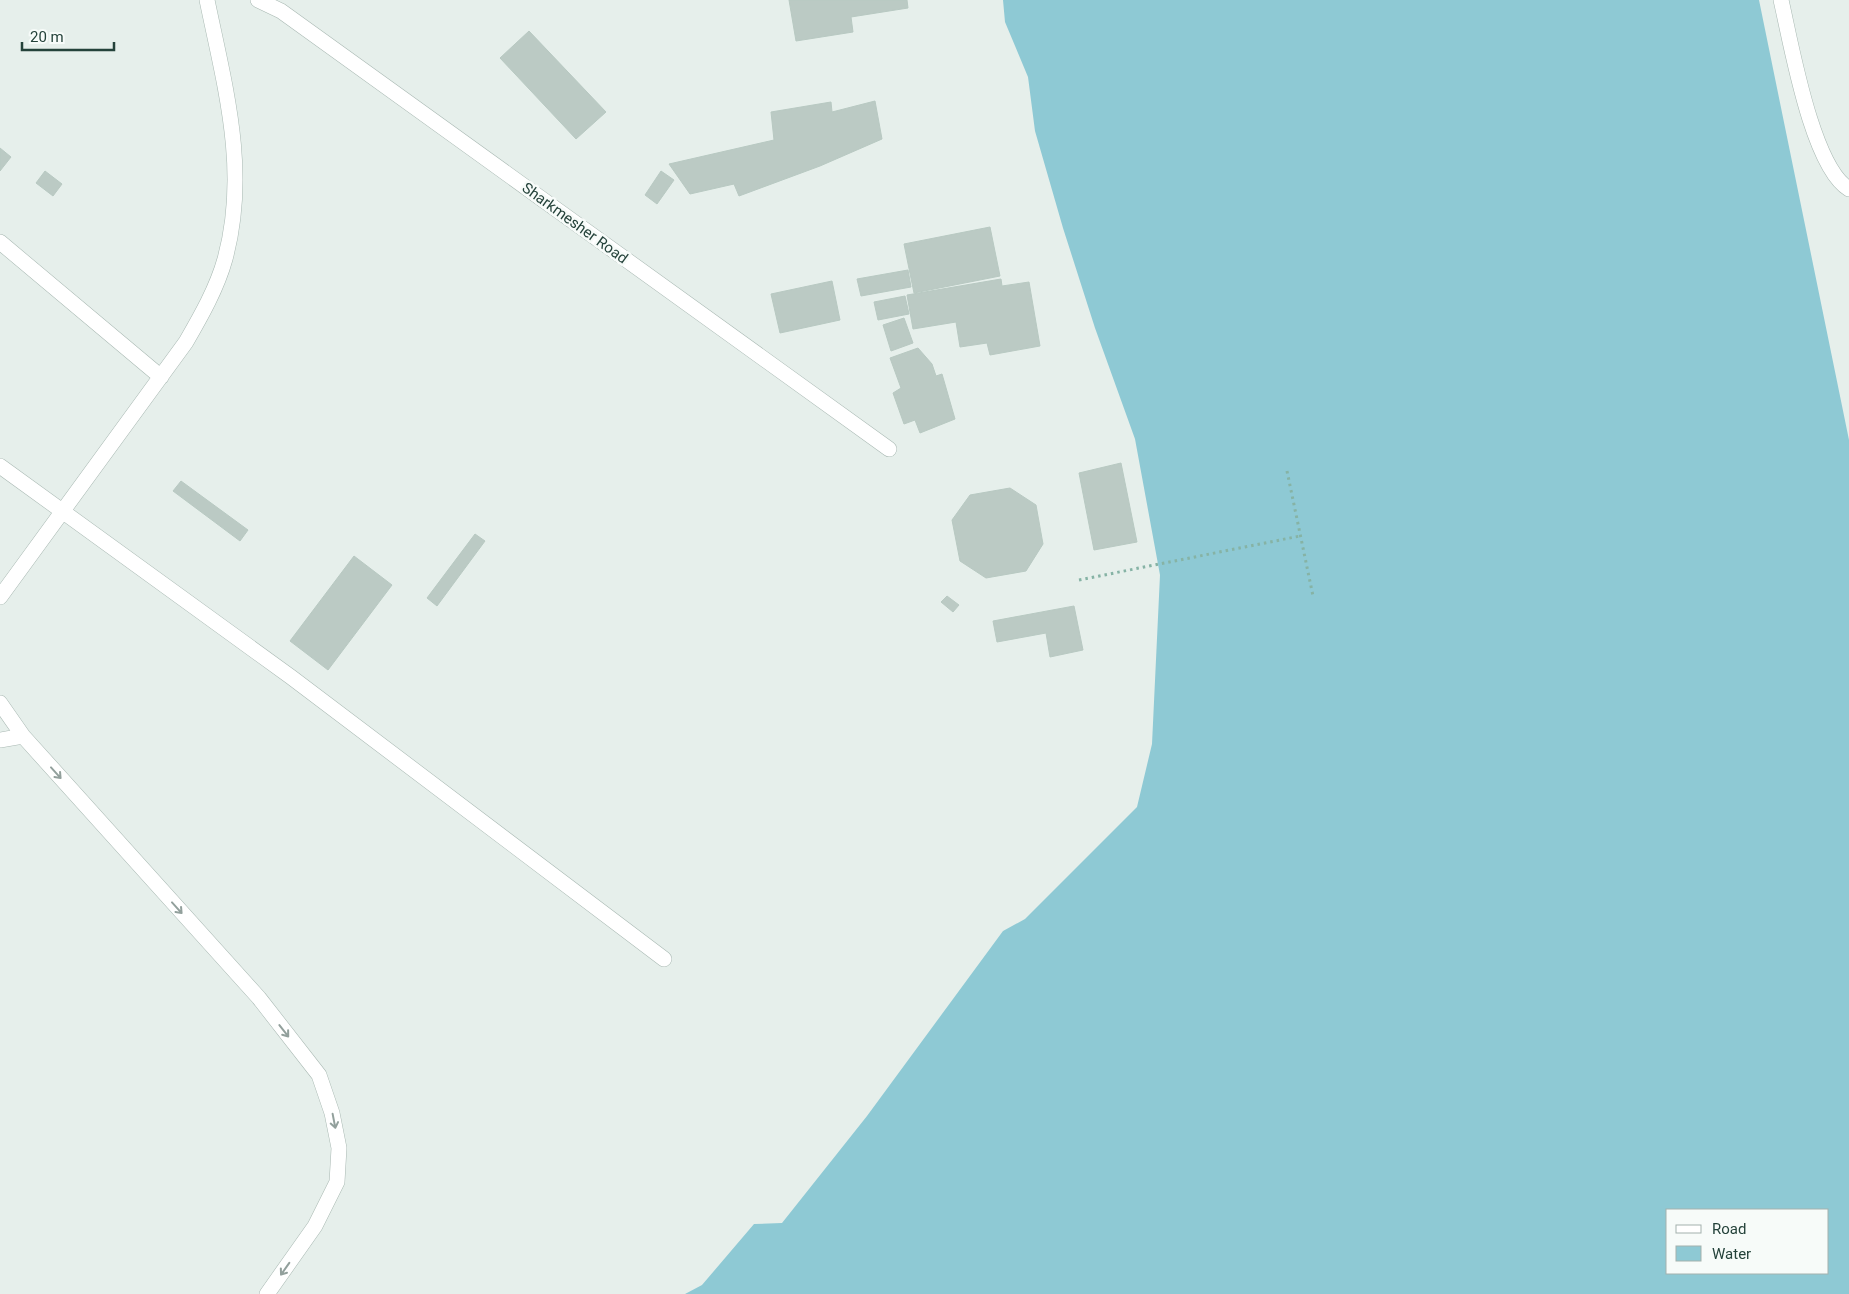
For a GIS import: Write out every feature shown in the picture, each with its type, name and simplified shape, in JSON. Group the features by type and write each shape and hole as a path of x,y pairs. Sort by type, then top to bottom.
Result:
{"street":[{"path":"0,597 186,342 208,301 225,261 233,224 236,151 207,0"},
{"name":"Sharkmesher Road","path":"258,0 281,11 889,448"},
{"path":"1781,0 1797,70 1817,140 1828,166 1849,189"},
{"path":"0,242 161,377"},
{"path":"0,466 291,677 664,959"},
{"path":"0,703 23,736 259,998 319,1075 332,1113 339,1148 337,1182 315,1226 267,1294"},
{"path":"0,740 23,736"}],"path":[{"path":"1287,471 1313,596"},
{"path":"1079,580 1300,536"}],"water":[{"path":"1003,0 1759,0 1849,440 1849,1294 685,1294 702,1285 754,1224 782,1223 867,1116 1003,931 1025,919 1137,807 1152,744 1160,575 1135,439 1095,328 1063,228 1035,131 1028,77 1005,22"}],"building":[{"path":"789,0 907,0 908,8 851,17 853,32 796,41"},
{"path":"529,31 606,112 576,139 500,58"},
{"path":"875,101 882,139 820,166 739,196 734,184 690,194 669,164 774,140 771,112 831,102 832,112"},
{"path":"0,148 11,157 0,171"},
{"path":"45,171 62,184 53,196 36,183"},
{"path":"661,171 674,180 657,204 645,195"},
{"path":"990,227 1000,276 914,293 904,244"},
{"path":"908,270 911,287 861,296 857,279"},
{"path":"1001,279 1002,286 1029,282 1040,346 990,355 987,343 960,347 956,322 913,329 907,295"},
{"path":"832,281 840,320 780,333 771,294"},
{"path":"905,296 909,314 878,320 874,302"},
{"path":"904,318 913,343 891,351 883,325"},
{"path":"918,348 932,364 936,376 942,374 955,419 920,433 915,420 904,424 893,393 901,388 890,358"},
{"path":"1121,463 1137,542 1094,550 1079,473"},
{"path":"181,481 248,530 240,541 173,491"},
{"path":"1010,488 1036,505 1043,544 1026,571 986,578 960,561 952,520 970,495"},
{"path":"475,534 485,541 437,606 427,598"},
{"path":"354,556 392,585 328,670 290,641"},
{"path":"947,596 959,605 953,612 941,602"},
{"path":"1074,606 1083,650 1050,657 1046,633 997,642 993,621"}]}
